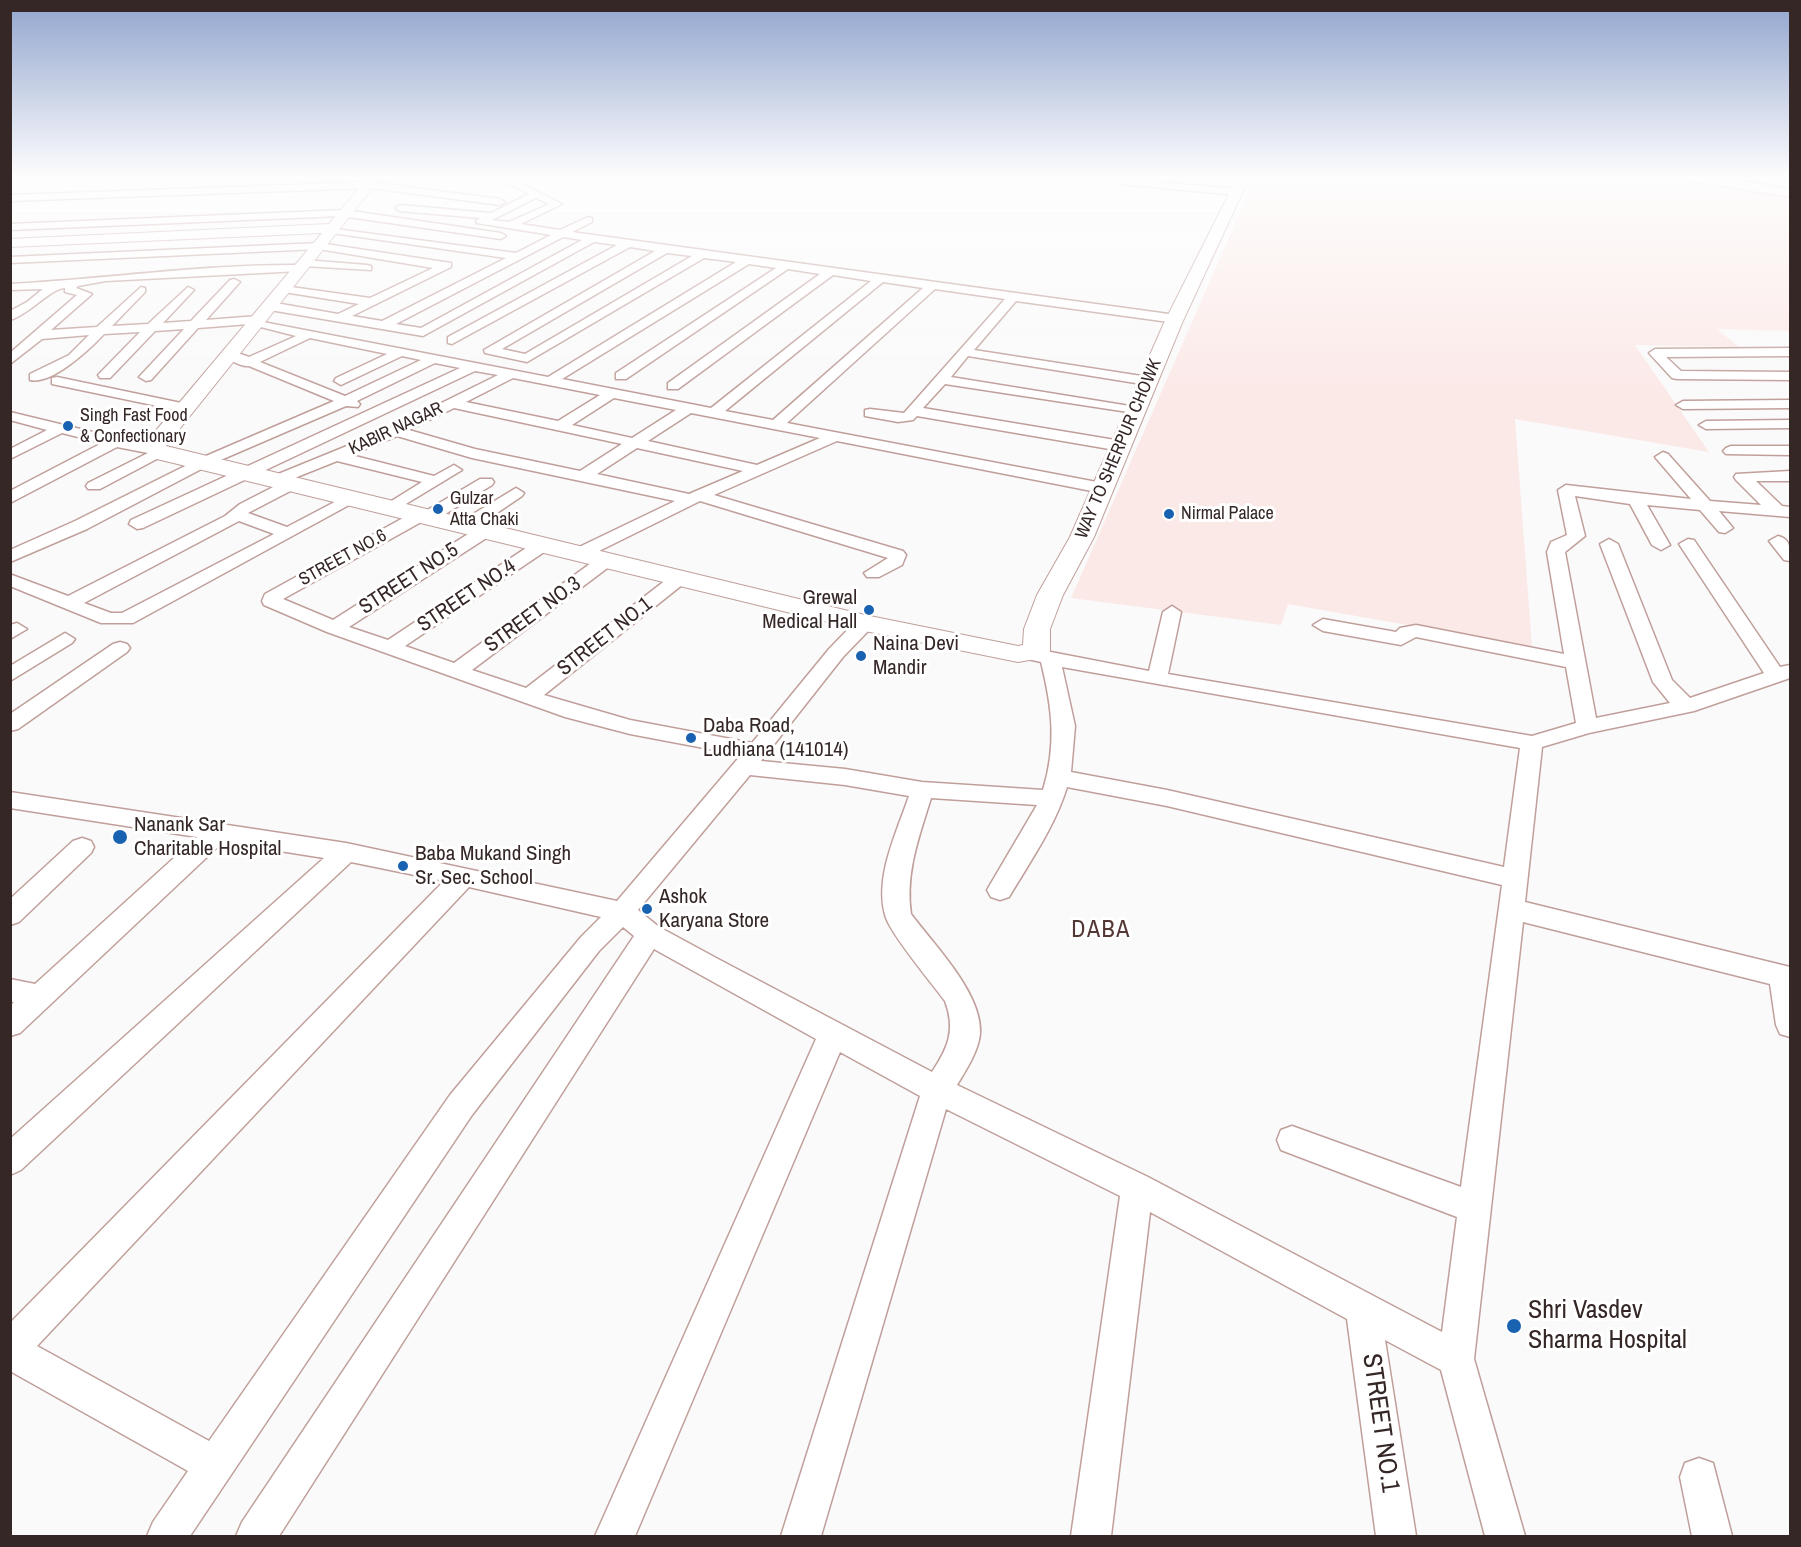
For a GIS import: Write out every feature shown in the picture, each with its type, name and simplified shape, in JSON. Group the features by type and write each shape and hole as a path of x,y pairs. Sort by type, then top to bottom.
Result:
{"street":[{"path":"10,260 98,256 138,248"},
{"path":"159,451 155,444 186,408 238,359 261,317 317,248"},
{"path":"416,248 444,266"},
{"path":"474,248 515,256"},
{"path":"384,326 530,248"},
{"path":"40,335 261,317 341,317 423,332 575,248"},
{"path":"452,340 620,248"},
{"path":"660,248 1176,319"},
{"name":"WAY TO SHERPUR CHOWK","path":"1040,656 1036,651 1037,629 1050,595 1082,537 1176,319 1210,248"},
{"path":"666,249 490,350 523,358 703,254"},
{"path":"341,317 444,266 461,262 482,251"},
{"path":"10,316 34,303 98,256"},
{"path":"552,380 747,260"},
{"path":"621,376 787,266"},
{"path":"10,287 76,283 106,278 296,273 367,268"},
{"path":"674,386 830,272"},
{"path":"296,273 355,278"},
{"path":"296,273 370,302"},
{"path":"713,413 879,279"},
{"path":"147,377 234,282"},
{"path":"10,360 86,294 69,290 76,283"},
{"path":"776,425 932,286"},
{"path":"35,377 70,362 141,290"},
{"path":"105,375 188,290"},
{"path":"870,413 903,418 913,411 1012,297"},
{"path":"261,317 310,334 1102,489"},
{"path":"238,359 310,334"},
{"path":"540,350 587,360"},
{"path":"341,381 403,351"},
{"path":"964,352 1149,381"},
{"path":"1790,377 1677,375 1655,352 1791,352"},
{"path":"11,557 81,525 204,462 346,401 435,357"},
{"path":"238,359 346,401 402,428 454,449 582,477 695,497 897,555 896,561 873,573"},
{"path":"136,524 474,366"},
{"name":"KABIR NAGAR","path":"69,603 237,515 285,482 336,456 402,428 512,373"},
{"path":"941,379 1136,411"},
{"path":"57,381 186,408"},
{"path":"562,425 614,392"},
{"path":"452,403 562,425 761,470"},
{"path":"1683,405 1791,404"},
{"path":"582,477 688,408"},
{"path":"913,411 1121,446"},
{"path":"10,416 865,623 1002,652 1040,656 1532,743 1587,727 1688,706 1783,673 1689,544"},
{"path":"1706,425 1791,424"},
{"path":"10,455 61,428"},
{"path":"581,553 695,497 834,437"},
{"path":"10,498 116,442"},
{"path":"94,486 159,451"},
{"path":"1731,451 1791,451"},
{"path":"336,456 436,481"},
{"path":"1663,458 1725,528"},
{"path":"391,508 454,470"},
{"path":"1784,512 1742,477 1791,476"},
{"name":"STREET NO.6","path":"334,628 272,603 272,598 486,482"},
{"path":"1587,727 1556,552 1557,546 1571,541 1576,536 1566,490 1636,500 1784,512"},
{"name":"STREET NO.5","path":"334,628 476,529 516,493"},
{"path":"12,580 108,619 135,616 352,499"},
{"path":"1636,500 1661,545"},
{"path":"237,515 289,533"},
{"path":"1778,541 1791,556"},
{"name":"STREET NO.4","path":"391,647 544,544"},
{"path":"1609,544 1663,682 1688,706"},
{"name":"STREET NO.3","path":"458,670 608,559"},
{"name":"STREET NO.1","path":"528,697 681,577"},
{"path":"1157,678 1172,612"},
{"path":"167,1536 461,1105 590,944 622,912 836,652 865,623"},
{"path":"1323,625 1401,639 1407,632 1416,631 1574,662"},
{"path":"334,628 458,670 528,697 750,759 922,790 1055,788 1177,800 1516,879"},
{"path":"10,675 64,639"},
{"path":"10,724 120,648"},
{"path":"1000,890 1028,846 1055,788 1065,725 1040,656"},
{"path":"1504,1536 1455,1359 1532,743"},
{"path":"801,1536 937,1090 963,1048 968,1034 963,1008 957,996 899,917 896,874 922,790"},
{"path":"10,800 346,852 622,912 650,934 937,1090 1137,1188 1455,1359"},
{"path":"10,1024 219,831"},
{"path":"10,915 82,847"},
{"path":"10,1160 346,852"},
{"path":"214,1465 10,1350 464,876"},
{"path":"1511,909 1786,977 1791,1025"},
{"path":"256,1536 362,1379 650,934"},
{"path":"10,990 40,997"},
{"path":"615,1536 833,1034"},
{"path":"1292,1140 1474,1208"},
{"path":"1091,1536 1137,1188"},
{"name":"STREET NO.1","path":"1363,1309 1396,1536"},
{"path":"1699,1477 1712,1536"}],"shaded area":[{"path":"1224,248 1790,248 1790,331 1717,329 1739,347 1635,345 1709,452 1515,419 1532,647 1288,604 1281,625 1071,598"}],"place":[{"name":"Singh Fast Food & Confectionary","path":"68,426"},
{"name":"Gulzar Atta Chaki","path":"438,509"},
{"name":"Nirmal Palace","path":"1169,514"},
{"name":"Grewal Medical Hall","path":"869,610"},
{"name":"Naina Devi Mandir","path":"861,656"},
{"name":"Daba Road, Ludhiana (141014)","path":"691,738"},
{"name":"Nanank Sar Charitable Hospital","path":"120,837"},
{"name":"Baba Mukand Singh Sr. Sec. School","path":"403,866"},
{"name":"Ashok Karyana Store","path":"647,909"},
{"name":"Shri Vasdev Sharma Hospital","path":"1514,1326"}],"district":[{"name":"DABA","path":"1101,931"}]}
